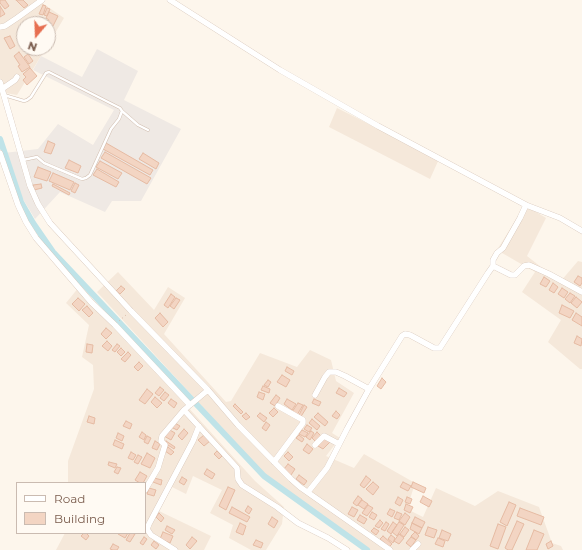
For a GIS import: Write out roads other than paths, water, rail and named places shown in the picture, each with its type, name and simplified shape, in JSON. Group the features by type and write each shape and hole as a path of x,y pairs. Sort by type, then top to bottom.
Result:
{"street":[{"path":"0,27 5,26 42,0"},
{"path":"170,0 280,70 378,126 526,205 560,218 582,231"},
{"path":"3,92 17,77"},
{"path":"0,82 30,186 38,204 50,223 206,392 295,483 390,550"},
{"path":"0,153 18,205 36,238 92,302 192,404"},
{"path":"308,492 327,468 369,389 402,336 405,334 410,335 434,348 440,348 493,266 493,260 512,232 526,205"},
{"path":"493,266 515,276 524,266 529,265 582,292"},
{"path":"315,394 328,372 336,372 369,389"},
{"path":"146,488 158,468 165,445 161,441 162,436 184,410 206,392"},
{"path":"274,462 303,423 303,420 278,406"},
{"path":"184,410 237,468 238,479 242,485 277,507 298,523 328,538 347,550"},
{"path":"175,550 151,535 147,529 191,445 199,426"},
{"path":"315,445 324,436 339,444"},
{"path":"412,550 418,544"}],"lane":[{"path":"3,92 24,101 27,100 31,97 46,73 50,72 120,108 138,125 148,130"},
{"path":"22,160 37,157 44,163 82,179 86,178 90,175 111,129 119,119 122,111"}],"waterway":[{"path":"0,139 21,202 33,223 53,252 264,476 367,550"}]}
